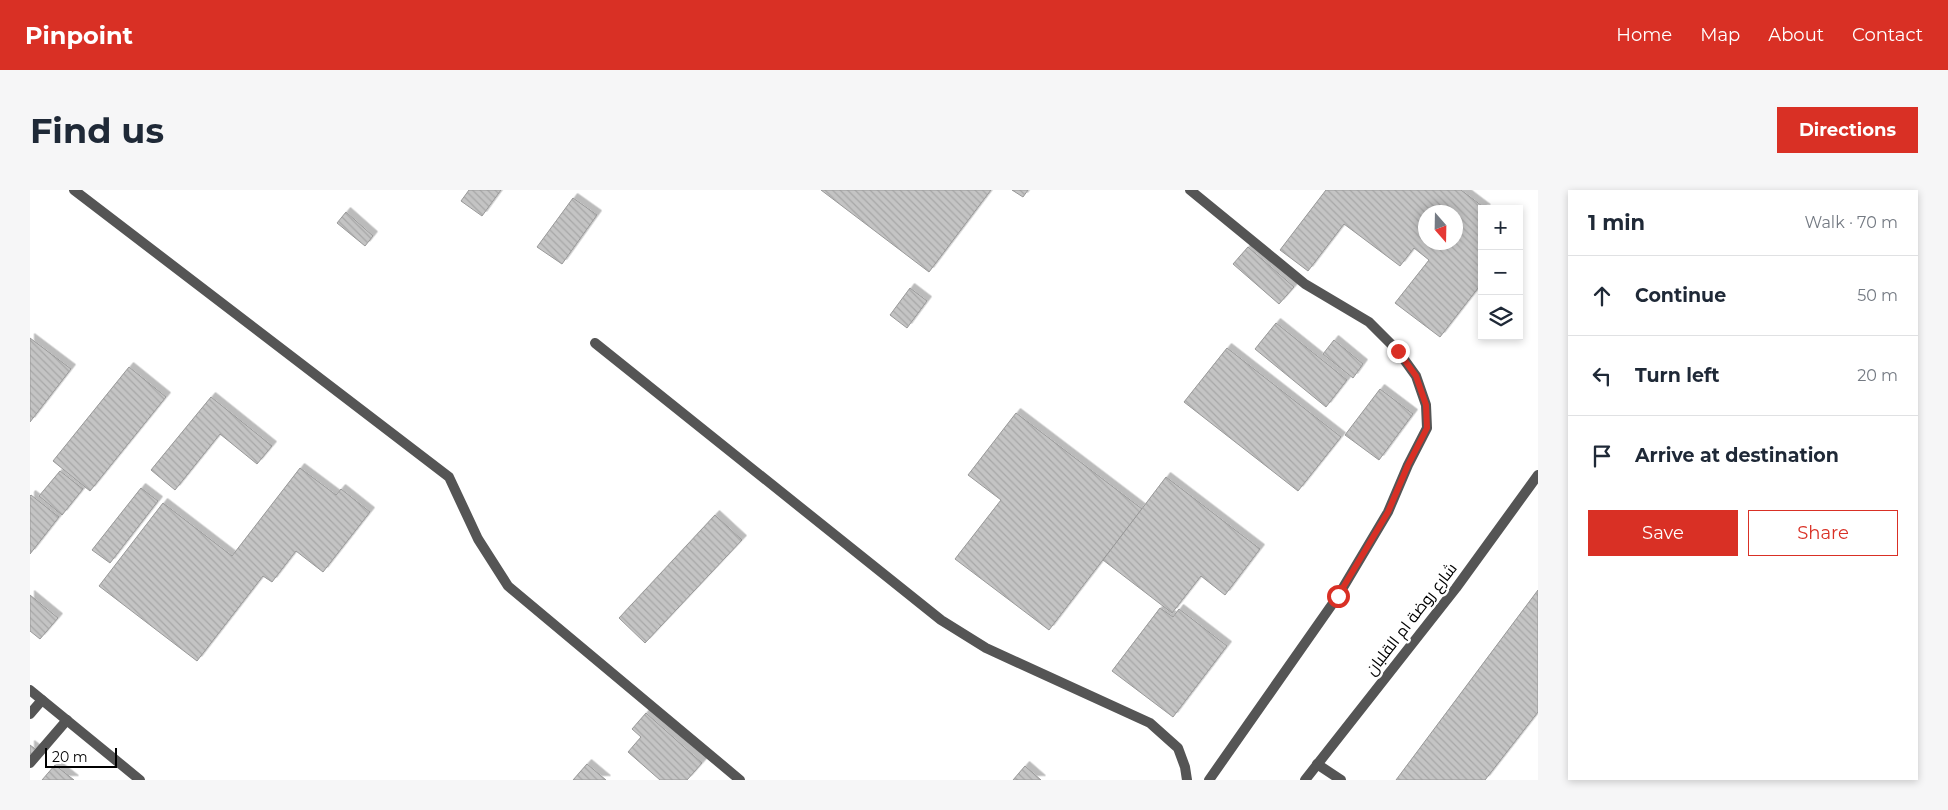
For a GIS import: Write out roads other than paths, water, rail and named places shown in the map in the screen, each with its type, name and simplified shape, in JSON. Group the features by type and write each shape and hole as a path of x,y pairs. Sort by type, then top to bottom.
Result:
{"street":[{"path":"74,190 449,477 478,539 508,586 740,780"},
{"path":"1190,190 1305,284 1369,322 1398,351 1416,376 1426,405 1427,428 1408,465 1388,512 1338,596 1209,780"},
{"path":"595,343 940,620 986,648 1150,723 1178,748 1185,767 1187,780"},
{"name":"شارع روضة ام القلبان","path":"1304,780 1456,588 1538,475"},
{"path":"30,690 140,780"},
{"path":"30,714 42,700"},
{"path":"30,764 67,720"},
{"path":"1317,764 1341,780"}]}
